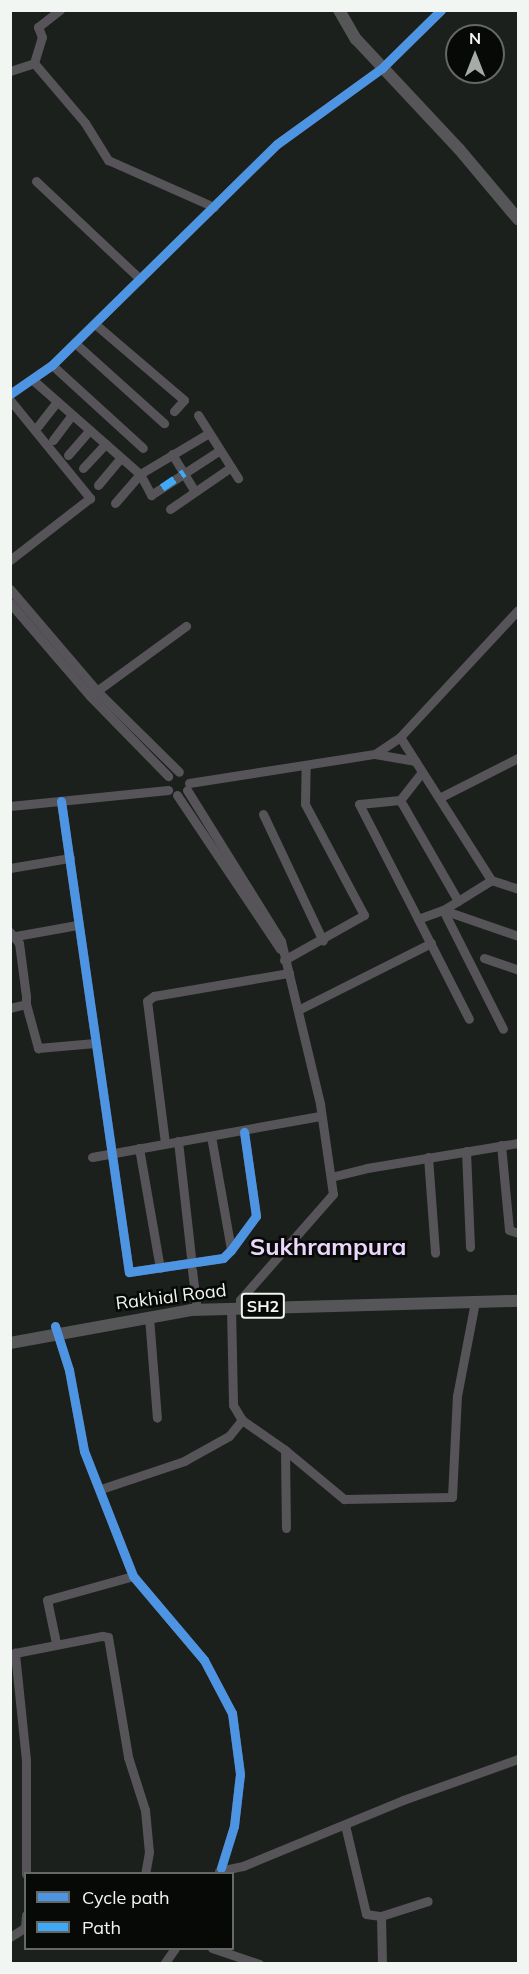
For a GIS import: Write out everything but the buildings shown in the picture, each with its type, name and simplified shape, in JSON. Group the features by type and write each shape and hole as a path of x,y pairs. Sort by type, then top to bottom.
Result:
{"main road":[{"path":"339,10 356,39 459,148 519,219"},
{"path":"343,10 357,34 383,67 414,88 519,208"},
{"name":"Rakhial Road","path":"10,1343 56,1329 237,1304 519,1295"},
{"name":"Rakhial Road","path":"10,1337 196,1303 519,1301"}],"street":[{"path":"34,63 42,37 38,27 60,10"},
{"path":"10,394 34,381 52,365 277,144 383,67 441,10"},
{"path":"10,71 34,63"},
{"path":"34,63 85,123 108,160 214,207"},
{"path":"36,180 140,279"},
{"path":"95,324 184,400 174,411"},
{"path":"75,343 164,423"},
{"path":"52,365 143,448"},
{"path":"34,381 140,474 151,495 220,450"},
{"path":"10,400 90,498 10,560"},
{"path":"38,426 57,402"},
{"path":"53,440 72,415"},
{"path":"198,415 238,478"},
{"path":"68,455 90,430"},
{"path":"115,503 140,474 209,433"},
{"path":"83,468 105,444"},
{"path":"172,454 194,490"},
{"path":"98,485 121,458"},
{"path":"170,509 194,490 231,467"},
{"path":"10,589 93,693 179,772 281,941 280,949"},
{"path":"10,603 168,776 168,790"},
{"path":"375,754 400,737 519,610"},
{"path":"93,693 186,626"},
{"path":"400,737 491,880 519,889"},
{"path":"177,795 188,787 375,754 415,761"},
{"path":"439,798 519,758"},
{"path":"284,960 323,941 364,915 305,804 306,765"},
{"path":"168,776 179,772"},
{"path":"422,772 400,800 359,804 469,1019"},
{"path":"10,806 168,790 177,795 280,949 289,973 321,1116 333,1194 268,1272 237,1304 233,1405 242,1420 285,1450 344,1499 452,1497 457,1396 475,1302"},
{"path":"400,800 458,901"},
{"path":"61,801 77,925 129,1272 223,1258 231,1250 256,1216 244,1132"},
{"path":"263,814 323,941"},
{"path":"10,868 69,858"},
{"path":"418,919 443,910 491,880"},
{"path":"443,910 519,936"},
{"path":"443,910 503,1029"},
{"path":"77,925 13,934 26,1004 38,1048 95,1042"},
{"path":"298,1010 431,943"},
{"path":"484,958 519,970"},
{"path":"165,1143 147,1001 154,996 289,973"},
{"path":"10,1008 26,1004"},
{"path":"92,1157 165,1143 244,1132 321,1116"},
{"path":"211,1136 231,1250"},
{"path":"178,1141 191,1256"},
{"path":"331,1178 428,1157 519,1143"},
{"path":"501,1145 509,1230 519,1233"},
{"path":"139,1148 160,1268"},
{"path":"466,1151 471,1246"},
{"path":"428,1157 435,1253"},
{"path":"192,1270 196,1303"},
{"path":"149,1317 157,1418"},
{"path":"56,1329 69,1370 84,1451 101,1489 133,1576 204,1660 232,1713 240,1774 234,1826 220,1871 243,1866 519,1759"},
{"path":"101,1489 184,1461 229,1436 242,1420"},
{"path":"285,1450 286,1528"},
{"path":"56,1643 47,1600 133,1576"},
{"path":"26,1872 26,1760 13,1653 56,1643 108,1637 128,1757 146,1818 149,1852 145,1872"},
{"path":"345,1825 366,1914 381,1916 428,1901"},
{"path":"381,1916 382,1964"},
{"path":"10,1937 24,1928"},
{"path":"164,1964 174,1950"},
{"path":"218,1950 259,1964"}],"marked path":[{"path":"162,488 184,473"}],"cycle path":[{"path":"10,394 52,365 277,144 382,68 441,10"},
{"path":"61,801 129,1272 223,1258 231,1250 256,1216 244,1132"},
{"path":"55,1326 69,1370 84,1451 133,1576 204,1660 232,1713 240,1774 234,1826 221,1868"}],"district":[{"name":"Sukhrampura","path":"328,1247"}]}
